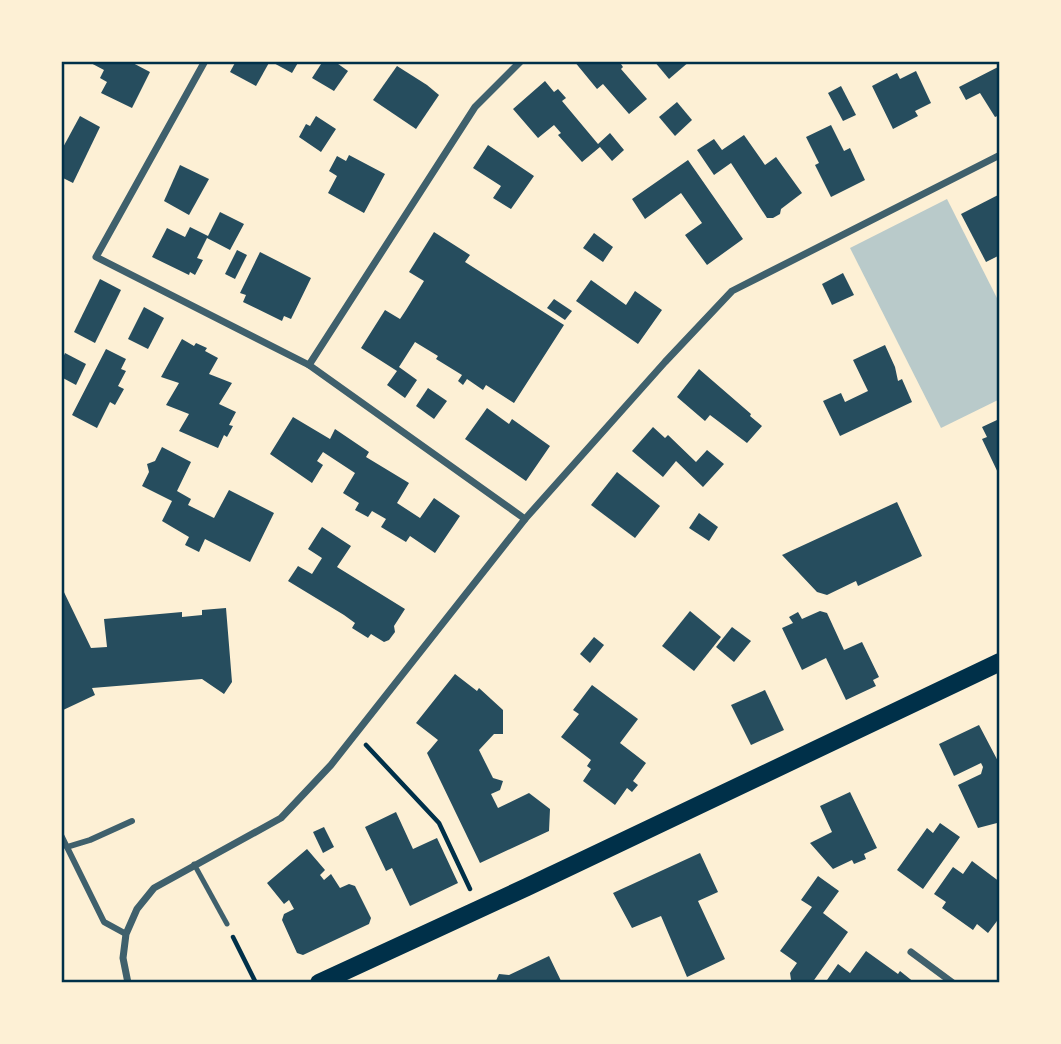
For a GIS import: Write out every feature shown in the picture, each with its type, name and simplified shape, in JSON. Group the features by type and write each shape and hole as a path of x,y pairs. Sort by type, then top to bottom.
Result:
{"main road":[{"path":"319,983 1000,662"}],"street":[{"path":"205,61 96,257 309,365 525,519"},
{"path":"309,365 475,107 521,61"},
{"path":"128,983 123,958 126,934 137,909 154,888 281,818 331,765 525,519 732,291 1000,155"},
{"path":"67,847 132,821"},
{"path":"61,835 104,922 126,934"},
{"path":"912,952 953,983"}],"lane":[{"path":"194,864 227,924"}],"path":[{"path":"356,733 439,823 479,909"},
{"path":"227,924 256,983"}],"shaded area":[{"path":"947,199 1000,304 1000,399 941,428 850,248"}],"building":[{"path":"87,61 129,61 150,72 132,108 101,93 107,82 100,78 104,70"},
{"path":"236,61 270,61 256,86 230,72"},
{"path":"270,61 299,61 292,73"},
{"path":"323,61 334,61 348,71 334,91 312,78"},
{"path":"574,61 619,61 623,67 621,69 647,99 629,114 603,84 597,89"},
{"path":"654,61 690,61 669,79"},
{"path":"397,66 439,95 416,129 373,100"},
{"path":"1000,66 1000,115 995,117 980,93 966,100 959,87"},
{"path":"916,71 931,103 915,111 918,116 893,129 872,86 897,73 900,79"},
{"path":"545,81 554,92 558,89 566,98 562,101 598,144 610,133 624,150 612,161 600,147 582,162 558,135 561,133 554,125 538,138 513,109"},
{"path":"841,86 856,115 843,121 828,93"},
{"path":"677,102 692,120 675,136 659,117"},
{"path":"80,116 100,127 73,183 61,177 61,151"},
{"path":"316,116 336,129 321,152 299,137 306,124 310,126"},
{"path":"831,125 844,151 850,148 865,180 831,197 815,165 819,163 806,137"},
{"path":"744,135 765,165 776,157 802,193 773,218 767,218 731,163 714,175 697,150 714,139 722,150"},
{"path":"488,145 534,176 511,209 493,198 501,186 473,168"},
{"path":"349,155 385,174 364,213 328,193 337,176 329,171 337,156 346,161"},
{"path":"688,160 743,239 707,265 685,235 702,223 681,193 645,219 632,199"},
{"path":"180,165 209,179 189,215 164,201"},
{"path":"1000,194 1000,255 986,262 961,214"},
{"path":"220,212 244,224 230,250 207,238 197,258 203,260 195,275 190,272 189,275 152,257 167,228 185,237 190,227 208,236"},
{"path":"434,232 470,255 465,262 564,325 514,403 486,385 483,390 467,379 463,385 458,381 462,375 415,342 399,367 417,380 405,398 387,385 397,371 361,348 385,310 400,319 406,310 424,281 409,272"},
{"path":"594,233 613,247 603,262 583,248"},
{"path":"237,250 247,255 235,279 225,274"},
{"path":"260,252 311,278 291,319 284,316 282,321 243,302 246,295 240,293"},
{"path":"843,273 854,295 832,305 822,284"},
{"path":"100,279 121,290 95,343 74,332"},
{"path":"591,280 626,305 635,291 662,310 638,344 576,301"},
{"path":"554,299 572,311 565,320 547,308"},
{"path":"144,307 164,318 148,349 128,339"},
{"path":"182,339 194,346 196,343 207,348 205,351 218,358 209,374 232,383 219,404 236,412 229,425 233,426 227,437 224,435 218,448 179,431 189,414 166,405 179,383 161,377"},
{"path":"885,345 898,381 902,379 912,402 840,436 823,401 841,393 845,402 868,391 853,360"},
{"path":"106,349 126,359 121,369 126,371 118,386 124,389 115,405 110,402 97,428 72,415"},
{"path":"65,353 86,364 76,385 61,377 61,362"},
{"path":"699,369 762,426 747,443 710,415 705,421 677,397"},
{"path":"428,388 447,401 434,419 416,406"},
{"path":"487,408 509,424 512,419 550,446 526,481 465,439"},
{"path":"293,417 330,439 335,429 369,452 366,457 409,483 397,503 420,518 434,498 460,516 435,553 410,536 406,542 381,527 386,519 372,511 368,517 355,510 359,503 343,493 355,473 323,452 317,461 323,465 312,483 270,454"},
{"path":"997,420 1000,426 1000,477 982,439 987,437 982,427"},
{"path":"653,427 665,438 668,435 696,462 707,450 724,464 703,487 676,461 663,477 632,451"},
{"path":"162,447 191,462 177,491 191,499 188,505 214,518 229,490 274,513 250,562 205,539 199,552 185,545 189,537 162,521 172,501 142,486 149,472 147,464 155,461"},
{"path":"617,472 660,506 635,538 591,505"},
{"path":"897,502 922,556 858,586 856,581 827,595 817,592 782,555"},
{"path":"699,513 718,527 709,541 689,528"},
{"path":"322,527 351,546 337,567 405,609 389,640 384,642 371,634 368,638 352,628 355,623 344,615 288,581 298,566 312,574 322,558 308,549"},
{"path":"61,586 91,648 107,647 104,619 182,612 182,617 202,615 202,610 226,608 232,682 224,694 202,679 92,688 95,695 61,711"},
{"path":"690,611 721,637 694,671 662,646"},
{"path":"820,611 827,613 844,650 862,642 879,677 873,680 876,686 846,700 826,658 802,670 782,628 793,623 789,617 798,612 802,619"},
{"path":"732,627 751,641 734,662 716,647"},
{"path":"594,637 604,645 590,663 580,654"},
{"path":"455,674 477,691 479,688 503,710 503,734 494,734 479,750 493,778 503,781 500,790 491,794 498,808 529,793 550,809 549,831 480,863 427,753 438,740 416,723"},
{"path":"592,685 638,719 620,743 646,763 633,781 638,785 632,792 627,788 615,805 583,781 591,769 587,766 591,760 561,737 579,714 573,710"},
{"path":"765,690 784,730 751,745 731,705"},
{"path":"979,725 1000,765 1000,818 997,823 978,828 958,785 981,774 983,767 981,763 954,776 939,744"},
{"path":"850,792 877,848 864,854 866,859 854,864 852,860 833,869 810,843 832,832 820,806"},
{"path":"396,812 413,849 437,838 458,883 410,906 392,868 386,871 365,827"},
{"path":"940,823 960,837 923,889 897,870 927,828 933,833"},
{"path":"324,827 334,847 323,853 313,832"},
{"path":"307,849 325,870 320,875 324,880 331,874 340,888 349,884 355,886 371,918 369,924 303,955 297,953 282,920 284,914 294,909 289,900 284,904 267,883"},
{"path":"700,853 718,892 698,901 725,959 687,977 661,916 632,928 613,893"},
{"path":"972,861 1000,882 1000,917 988,933 977,924 973,930 942,908 946,902 934,894 953,867 963,874"},
{"path":"818,876 839,891 823,913 848,932 812,983 795,983 791,980 790,973 797,963 780,951 812,907 801,900"},
{"path":"866,951 915,983 825,983 838,964 850,973"},
{"path":"549,956 562,983 495,983 499,974 509,975"}]}
